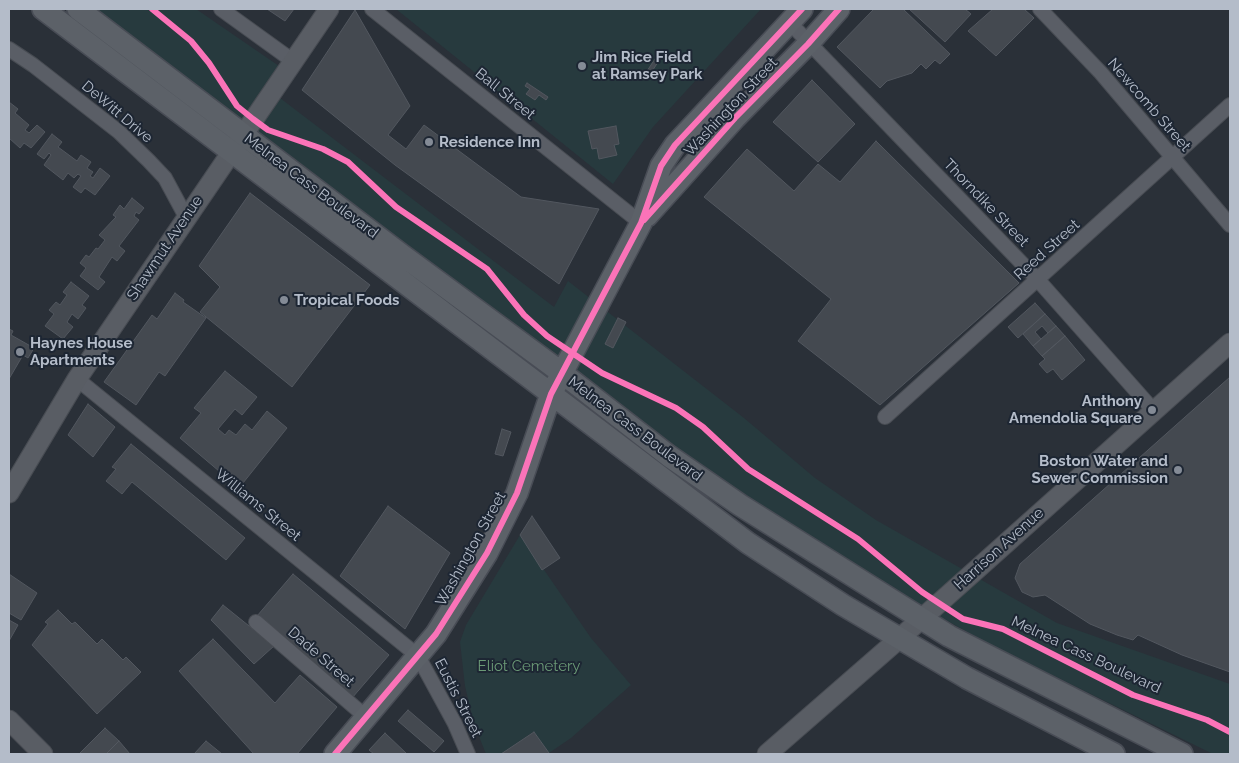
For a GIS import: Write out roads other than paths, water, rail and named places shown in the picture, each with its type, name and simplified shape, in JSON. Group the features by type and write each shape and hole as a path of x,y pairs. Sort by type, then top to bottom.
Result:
{"main road":[{"name":"Melnea Cass Boulevard","path":"42,9 658,477 748,543 843,606 1000,696 1114,754"},
{"name":"Melnea Cass Boulevard","path":"78,9 402,255 562,373 669,456 715,488 820,557 949,636 1182,754"},
{"name":"Shawmut Avenue","path":"9,493 77,379 230,151 329,9"},
{"name":"Washington Street","path":"641,223 734,118 808,44 839,9"},
{"name":"Washington Street","path":"335,754 418,656 472,580 519,488 551,394 641,223 661,166 675,145 795,16"},
{"name":"Harrison Avenue","path":"767,754 922,619 1230,343"},
{"path":"9,720 43,754"}],"street":[{"path":"221,9 293,61"},
{"name":"Ball Street","path":"372,9 641,223"},
{"name":"Newcomb Street","path":"1040,9 1101,73 1230,225"},
{"name":"Thorndike Street","path":"795,16 808,44 1038,280 1154,411"},
{"name":"DeWitt Drive","path":"9,49 34,65 131,144 165,178 186,217"},
{"name":"Reed Street","path":"885,417 1230,105"},
{"name":"Williams Street","path":"77,379 418,656"},
{"name":"Dade Street","path":"256,622 366,717"},
{"name":"Eustis Street","path":"418,656 456,724 468,754"}],"place":[{"name":"Jim Rice Field at Ramsey Park","path":"582,66"},
{"name":"Residence Inn","path":"429,142"},
{"name":"Tropical Foods","path":"284,300"},
{"name":"Haynes House Apartments","path":"20,352"},
{"name":"Anthony Amendolia Square","path":"1152,410"},
{"name":"Boston Water and Sewer Commission","path":"1178,470"}],"park label":[{"name":"Eliot Cemetery","path":"529,666"}]}
